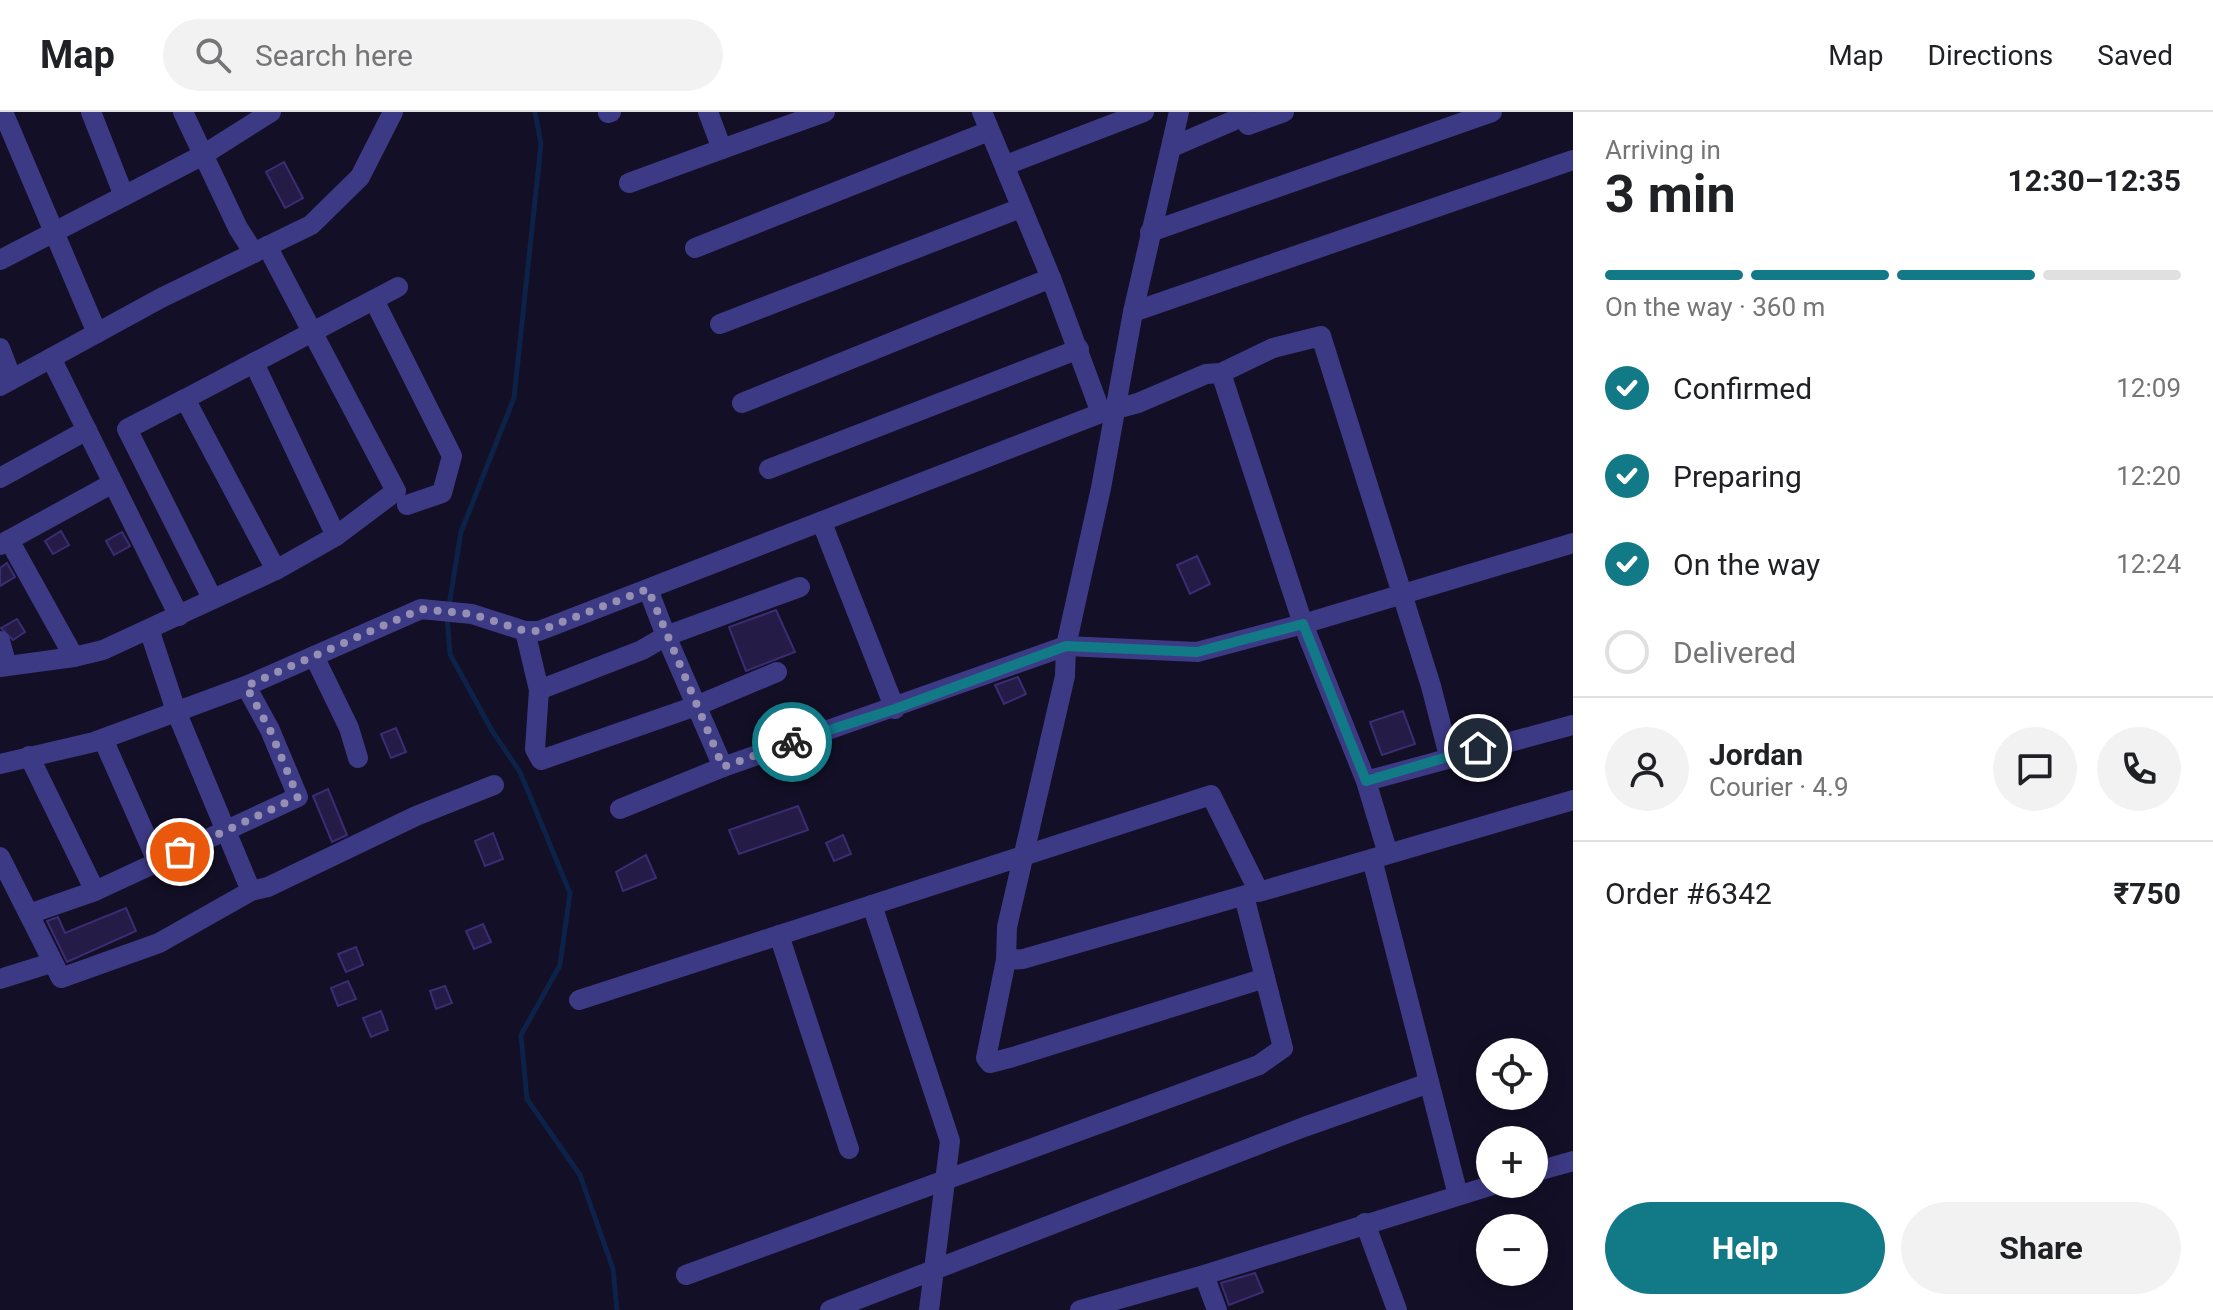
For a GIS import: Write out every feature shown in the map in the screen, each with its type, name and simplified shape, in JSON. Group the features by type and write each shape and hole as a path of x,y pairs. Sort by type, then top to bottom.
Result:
{"street":[{"path":"3,112 97,333"},
{"path":"91,112 124,196"},
{"path":"0,641 4,666 103,650 276,570 336,536 396,491 314,331 260,250 203,155 183,112"},
{"path":"0,260 56,234 203,155 271,112"},
{"path":"0,348 6,382 311,225 360,177 393,112"},
{"path":"708,112 722,149"},
{"path":"629,183 825,112"},
{"path":"1006,165 1144,112"},
{"path":"1179,112 1108,411 1066,646 1065,676 1007,927 1006,960 986,1058 990,1063 1265,978"},
{"path":"1172,147 1243,114 1248,125 1284,112"},
{"path":"1150,232 1492,112"},
{"path":"695,248 986,121 1079,349 1108,411"},
{"path":"1133,312 1573,160"},
{"path":"720,324 1021,208"},
{"path":"742,403 1051,278"},
{"path":"208,590 127,429 398,287"},
{"path":"374,300 452,456 442,493 407,505"},
{"path":"0,764 103,739 246,686 421,609 472,614 525,631 539,631 1108,411 1206,374 1221,373 1273,348 1321,336 1400,596 1431,686 1449,756"},
{"path":"769,469 1079,349"},
{"path":"51,358 179,616"},
{"path":"254,363 336,536"},
{"path":"1221,373 1303,624 1366,781 1429,1083 1458,1195"},
{"path":"185,399 276,570"},
{"path":"0,478 87,430"},
{"path":"74,657 4,543 113,483"},
{"path":"822,523 895,709"},
{"path":"620,809 723,767 851,721 895,709 1066,646 1197,652 1400,596 1573,543"},
{"path":"539,690 642,650 666,636 800,587"},
{"path":"648,589 723,767"},
{"path":"149,629 176,711 251,891"},
{"path":"525,631 539,690 535,749 541,760 696,706 777,672"},
{"path":"314,656 349,728 358,758"},
{"path":"29,914 95,891 226,833 299,796 270,730 246,686"},
{"path":"1366,781 1449,756 1573,725"},
{"path":"103,739 157,861"},
{"path":"29,756 95,891"},
{"path":"0,857 61,978 159,943 251,891 268,887 416,816 494,785"},
{"path":"579,1000 1211,795 1251,894 1265,978 1283,1048 1259,1065 686,1275"},
{"path":"1006,960 1023,959 1573,800"},
{"path":"872,905 950,1141 929,1310"},
{"path":"779,935 849,1149"},
{"path":"0,979 51,963"},
{"path":"830,1310 934,1273 1276,1137 1429,1083"},
{"path":"1548,1168 1573,1161"},
{"path":"1080,1310 1204,1275 1476,1190"},
{"path":"1365,1223 1397,1310"},
{"path":"1204,1275 1217,1310"}],"building":[{"path":"284,162 303,198 285,208 266,172"},
{"path":"61,531 69,545 53,554 45,541"},
{"path":"122,532 130,546 114,555 106,541"},
{"path":"1197,556 1210,584 1190,594 1177,565"},
{"path":"7,563 15,577 0,586 0,568"},
{"path":"776,610 795,652 746,671 729,627"},
{"path":"17,619 25,632 13,640 1,628"},
{"path":"1018,677 1026,694 1004,704 995,685"},
{"path":"1403,711 1415,744 1382,755 1370,722"},
{"path":"396,728 406,752 391,758 381,734"},
{"path":"328,789 347,835 332,842 313,796"},
{"path":"798,806 808,830 739,854 729,830"},
{"path":"493,833 503,859 485,866 475,841"},
{"path":"843,835 851,854 834,861 826,843"},
{"path":"646,855 656,878 623,891 616,872"},
{"path":"126,908 136,931 67,962 47,921 58,917 65,933"},
{"path":"483,924 491,942 474,949 466,931"},
{"path":"356,947 363,965 346,972 338,954"},
{"path":"348,981 356,999 338,1006 331,988"},
{"path":"445,986 452,1003 436,1009 430,991"},
{"path":"381,1011 388,1030 371,1037 363,1018"},
{"path":"1255,1273 1263,1292 1229,1305 1221,1283"}],"waterway":[{"path":"449,606 461,532 514,398 541,144 535,112"},
{"path":"447,616 450,654 491,729 520,772 570,893 560,965 521,1035 527,1099 580,1175 613,1269 617,1310"}],"way so far":[{"path":"180,852 299,796 270,730 246,686 421,609 472,614 525,631 539,631 648,589 723,767 792,742"}],"route":[{"path":"792,742 895,709 1066,646 1197,652 1303,624 1366,781 1478,748"}]}
